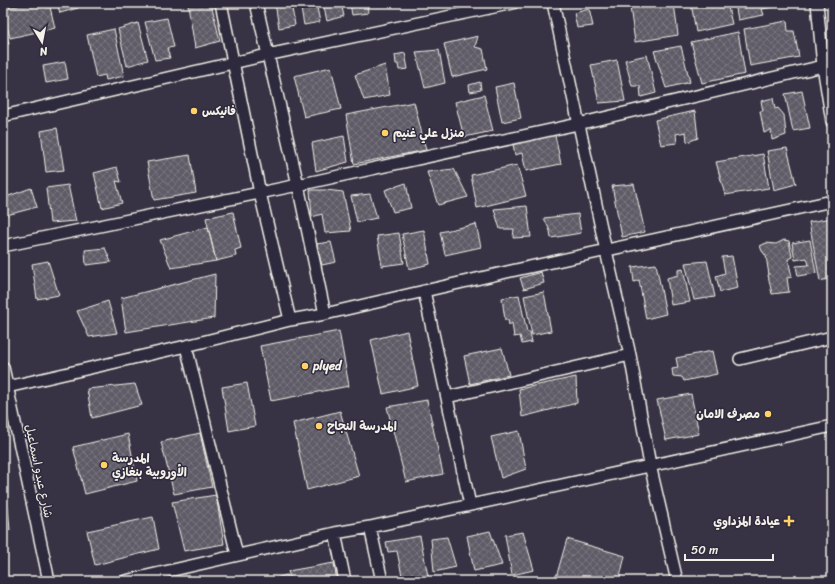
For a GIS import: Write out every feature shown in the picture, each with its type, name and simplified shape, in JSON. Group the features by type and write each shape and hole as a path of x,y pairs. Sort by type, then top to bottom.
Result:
{"street":[{"path":"221,3 260,193 290,320"},
{"path":"256,3 298,185 325,314"},
{"path":"3,116 268,55 513,3"},
{"path":"553,3 578,124 630,355 650,465 677,581"},
{"path":"817,3 823,66 832,122"},
{"path":"3,246 298,185 578,124 823,66"},
{"path":"5,387 186,346 290,320 325,314 832,201"},
{"path":"424,291 470,505"},
{"path":"740,359 832,337"},
{"path":"186,346 237,555"},
{"path":"448,397 630,355"},
{"name":"شارع عبدو اسماعيل","path":"3,367 5,387 49,581"},
{"path":"125,581 335,533 370,527 832,426"},
{"path":"370,527 382,581"},
{"path":"335,533 346,581"}],"building":[{"path":"29,3 49,3 55,28 10,38 3,9"},
{"path":"57,3 77,3 78,8 60,13"},
{"path":"196,3 211,3 220,41 195,48 188,5"},
{"path":"275,3 291,3 295,25 279,28"},
{"path":"300,3 316,3 320,22 304,25"},
{"path":"323,3 341,3 344,16 327,21"},
{"path":"350,3 367,3 368,13 352,15"},
{"path":"377,3 396,3 378,6"},
{"path":"652,3 674,3 678,35 635,42 630,7"},
{"path":"691,3 727,3 732,24 696,32"},
{"path":"735,3 777,3 778,6 762,9 764,15 738,20"},
{"path":"589,9 593,26 577,28 574,13"},
{"path":"167,18 174,47 167,48 170,58 155,60 145,22"},
{"path":"3,20 9,44 3,44"},
{"path":"787,21 788,31 794,31 799,57 750,66 744,29"},
{"path":"138,23 148,60 127,66 118,29"},
{"path":"114,29 124,76 106,80 105,75 96,77 87,35"},
{"path":"738,32 745,74 702,83 691,42"},
{"path":"478,36 475,47 483,49 487,69 452,77 444,44"},
{"path":"681,46 690,82 666,88 654,51"},
{"path":"439,50 445,83 425,88 416,52"},
{"path":"405,53 408,69 399,70 398,64 396,64 395,55"},
{"path":"647,55 656,93 641,97 640,86 632,86 625,60"},
{"path":"617,60 625,101 599,103 591,65"},
{"path":"65,62 68,79 46,83 43,66"},
{"path":"385,65 390,95 364,100 355,75"},
{"path":"331,67 341,109 304,117 294,76"},
{"path":"480,82 481,90 470,92 469,85"},
{"path":"514,83 521,118 502,122 495,87"},
{"path":"802,91 810,128 793,131 785,94"},
{"path":"484,95 493,131 464,137 455,102"},
{"path":"773,98 775,109 778,108 784,115 786,135 772,140 771,130 764,133 760,111 763,111 761,101"},
{"name":"منزل علي غنيم","path":"414,102 426,150 354,164 346,115"},
{"path":"695,111 698,138 687,142 686,132 676,134 677,143 661,145 655,120"},
{"path":"57,128 64,170 46,172 41,131"},
{"path":"555,135 561,164 526,171 522,153 515,155 513,144"},
{"path":"344,136 348,162 316,171 312,143"},
{"path":"787,148 796,184 774,190 767,151"},
{"path":"763,154 769,188 725,195 716,162"},
{"path":"190,155 196,193 154,200 147,162"},
{"path":"517,165 526,196 477,208 471,175"},
{"path":"117,167 121,182 116,181 122,203 102,208 94,173"},
{"path":"454,169 468,197 438,205 427,172"},
{"path":"406,183 411,208 393,212 385,190"},
{"path":"634,184 645,232 622,237 612,186"},
{"path":"68,185 76,221 50,223 46,188"},
{"path":"31,188 37,207 3,216 3,198"},
{"path":"310,190 343,192 351,231 325,233 322,214 312,217"},
{"path":"370,194 377,218 357,222 351,196"},
{"path":"527,206 531,237 513,238 514,229 500,229 494,209"},
{"path":"233,212 241,248 235,250 236,256 216,261 206,218"},
{"path":"578,214 581,233 551,238 550,231 544,218"},
{"path":"832,218 832,278 820,281 809,222"},
{"path":"476,224 481,247 445,255 440,232"},
{"path":"208,227 216,261 171,268 160,240"},
{"path":"424,230 430,264 409,269 402,234"},
{"path":"399,233 404,263 382,266 377,236"},
{"path":"784,240 789,241 792,257 788,259 792,277 787,278 789,292 772,294 766,256 760,246 766,243 776,244"},
{"path":"810,240 816,273 798,276 796,266 809,265 807,258 795,260 792,243"},
{"path":"331,242 336,262 322,265 316,244"},
{"path":"105,248 111,262 86,265 85,250"},
{"path":"732,256 738,288 720,292 716,276 725,273 722,257"},
{"path":"48,261 59,295 37,299 32,264"},
{"path":"707,261 715,297 694,300 685,263"},
{"path":"656,264 666,314 646,319 639,280 634,282 632,267"},
{"path":"683,269 690,302 671,305 667,278 678,275 678,270"},
{"path":"541,272 544,283 524,289 520,278"},
{"path":"215,274 214,318 126,332 121,298"},
{"path":"544,292 551,331 532,335 524,296"},
{"path":"519,295 527,332 530,332 532,342 522,344 520,336 514,337 512,323 509,325 508,320 505,320 502,298"},
{"path":"108,301 117,333 89,337 77,311"},
{"name":"plyed","path":"339,331 349,386 271,401 260,346"},
{"path":"407,331 418,386 383,394 371,340"},
{"path":"502,348 509,375 470,384 464,356"},
{"path":"712,351 717,374 684,381 682,377 673,376 672,369 678,368 676,358"},
{"path":"576,377 577,403 522,417 519,389"},
{"path":"247,383 255,426 229,431 222,387"},
{"path":"135,384 142,405 92,418 87,389"},
{"path":"691,394 699,434 666,440 657,400"},
{"path":"427,400 443,474 406,482 387,407"},
{"path":"340,411 359,476 307,490 293,423"},
{"path":"519,431 526,469 501,478 491,437"},
{"path":"200,433 212,487 174,494 161,442"},
{"path":"128,434 137,481 85,494 73,447"},
{"path":"216,495 224,544 184,551 172,502"},
{"path":"8,507 10,530 3,531 3,508"},
{"path":"153,517 159,549 95,565 87,531"},
{"path":"490,531 502,565 474,571 467,536"},
{"path":"523,532 534,570 512,575 505,535"},
{"path":"420,536 429,581 403,581 397,551 388,552 386,542"},
{"path":"447,537 456,567 434,572 431,539"},
{"path":"567,539 625,556 619,581 555,581"},
{"path":"334,563 337,581 291,581 288,571"},
{"path":"287,575 289,581 272,581 272,579"}],"place":[{"name":"فانيكس","path":"194,111"},
{"name":"منزل علي غنيم","path":"385,133"},
{"name":"plyed","path":"305,366"},
{"name":"مصرف الامان","path":"768,414"},
{"name":"المدرسة النجاح","path":"319,426"},
{"name":"المدرسة الأوروبية بنغازي","path":"104,465"},
{"name":"عيادة المزداوي","path":"789,521"}]}
